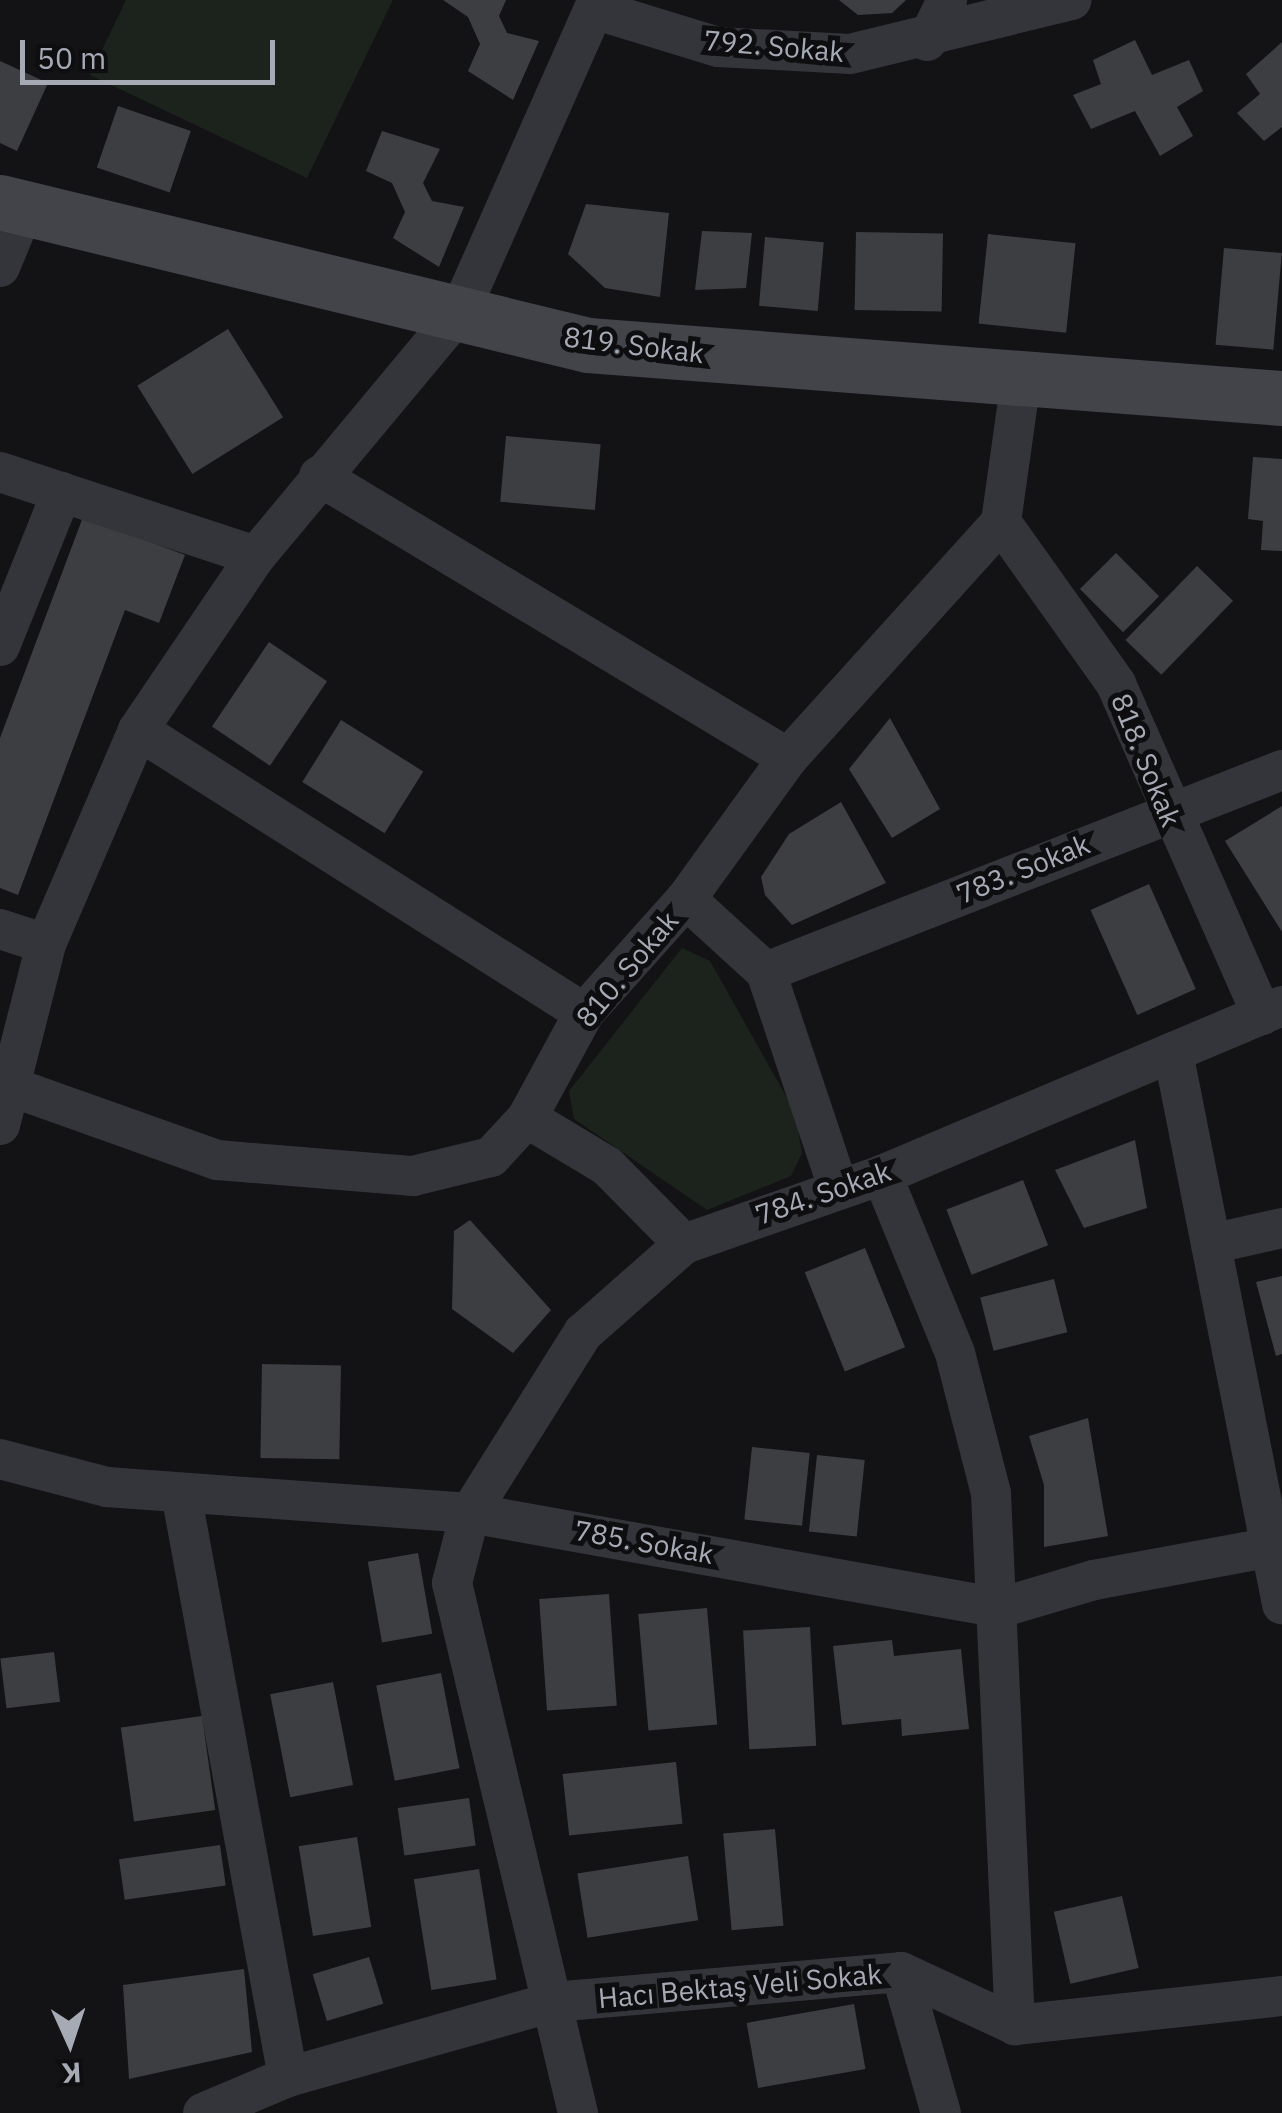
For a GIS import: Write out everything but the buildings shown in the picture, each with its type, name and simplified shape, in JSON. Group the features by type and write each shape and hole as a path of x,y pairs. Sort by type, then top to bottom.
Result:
{"street":[{"path":"927,40 947,0"},
{"name":"792. Sokak","path":"596,4 718,47 850,54 927,40 1072,0"},
{"path":"0,1126 46,944 138,730 256,556 318,476 460,311 596,4"},
{"path":"0,267 11,206"},
{"name":"819. Sokak","path":"11,206 460,311 588,345 1282,398"},
{"path":"1001,522 1021,379"},
{"path":"0,472 256,556"},
{"path":"318,476 788,758"},
{"path":"2,636 62,492"},
{"name":"810. Sokak","path":"12,1087 217,1160 414,1176 491,1157 527,1118 584,1013 686,899 788,758 1001,522"},
{"name":"818. Sokak","path":"1001,522 1116,684 1167,812 1272,1010"},
{"path":"138,730 584,1013"},
{"name":"783. Sokak","path":"766,972 1282,770"},
{"path":"686,899 766,972 836,1184"},
{"path":"0,929 46,944"},
{"name":"784. Sokak","path":"578,2113 452,1582 470,1513 584,1333 684,1244 836,1184 882,1174 1272,1010"},
{"path":"1173,1052 1270,1514 1282,1604"},
{"path":"527,1118 607,1166 684,1244"},
{"path":"882,1174 956,1353 990,1492 1000,1608 1015,2025 1282,1996"},
{"path":"1211,1244 1282,1228"},
{"name":"785. Sokak","path":"0,1458 107,1488 470,1513 1000,1608 1094,1580 1275,1546"},
{"path":"182,1493 288,2077"},
{"path":"900,1972 941,2113"},
{"name":"Hacı Bektaş Veli Sokak","path":"203,2113 288,2077 553,2002 900,1972 1015,2025"}],"shaded area":[{"path":"126,0 393,0 307,178 90,75"},
{"path":"682,948 710,961 795,1112 802,1153 791,1176 707,1210 574,1119 569,1091"}]}
